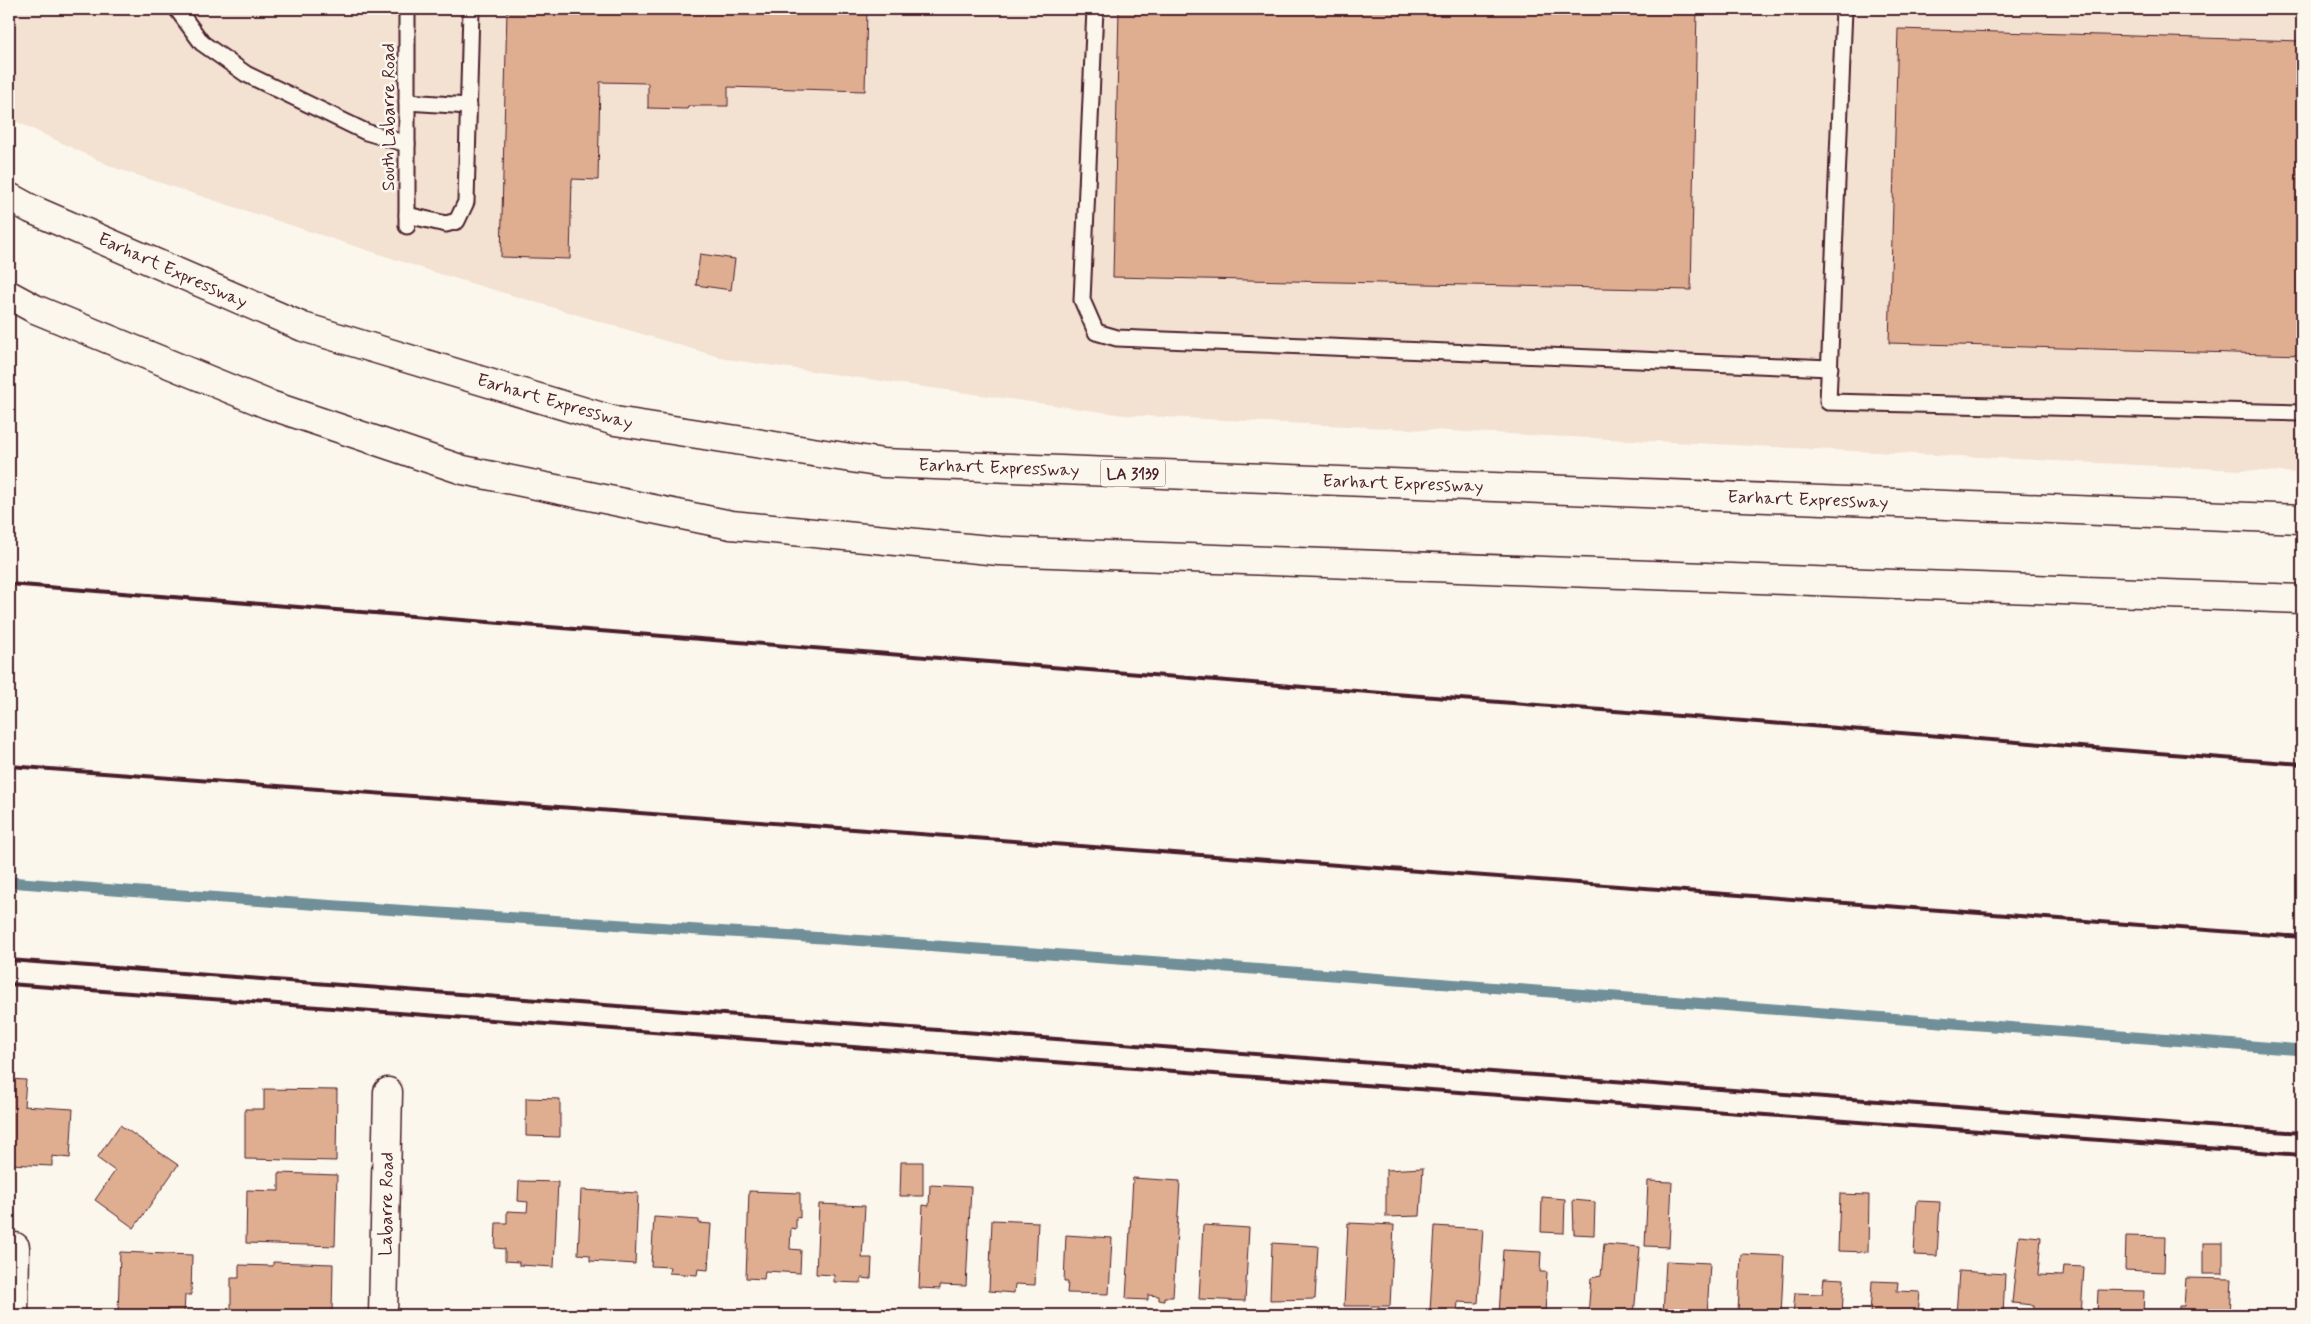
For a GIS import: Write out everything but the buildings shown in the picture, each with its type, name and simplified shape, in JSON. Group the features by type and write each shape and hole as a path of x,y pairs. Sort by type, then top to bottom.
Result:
{"main road":[{"name":"Earhart Expressway","path":"9,197 303,327 615,421 884,463 2302,519"},
{"path":"9,295 35,309 267,404 463,470 731,525 999,552 2302,599"},
{"name":"Labarre Road","path":"384,1315 388,1092"},
{"path":"14,1315 15,1247"}],"lane":[{"path":"178,9 202,43 246,74 366,132 407,144"},
{"name":"South Labarre Road","path":"407,9 407,220 446,224 458,221 466,202 468,106"},
{"path":"407,102 468,106 471,9"},
{"path":"1095,9 1082,300 1096,332 1127,339 1830,368"},
{"path":"1844,9 1828,402 2302,412"}],"shaded area":[{"path":"9,9 2302,9 2302,473 1124,415 726,359 437,273 115,168 9,118"}],"waterway":[{"path":"9,882 1205,965 2302,1050"}],"railway":[{"path":"9,584 2302,764"},
{"path":"9,766 2302,937"},
{"path":"9,960 2302,1133"},
{"path":"9,984 2302,1155"}]}
